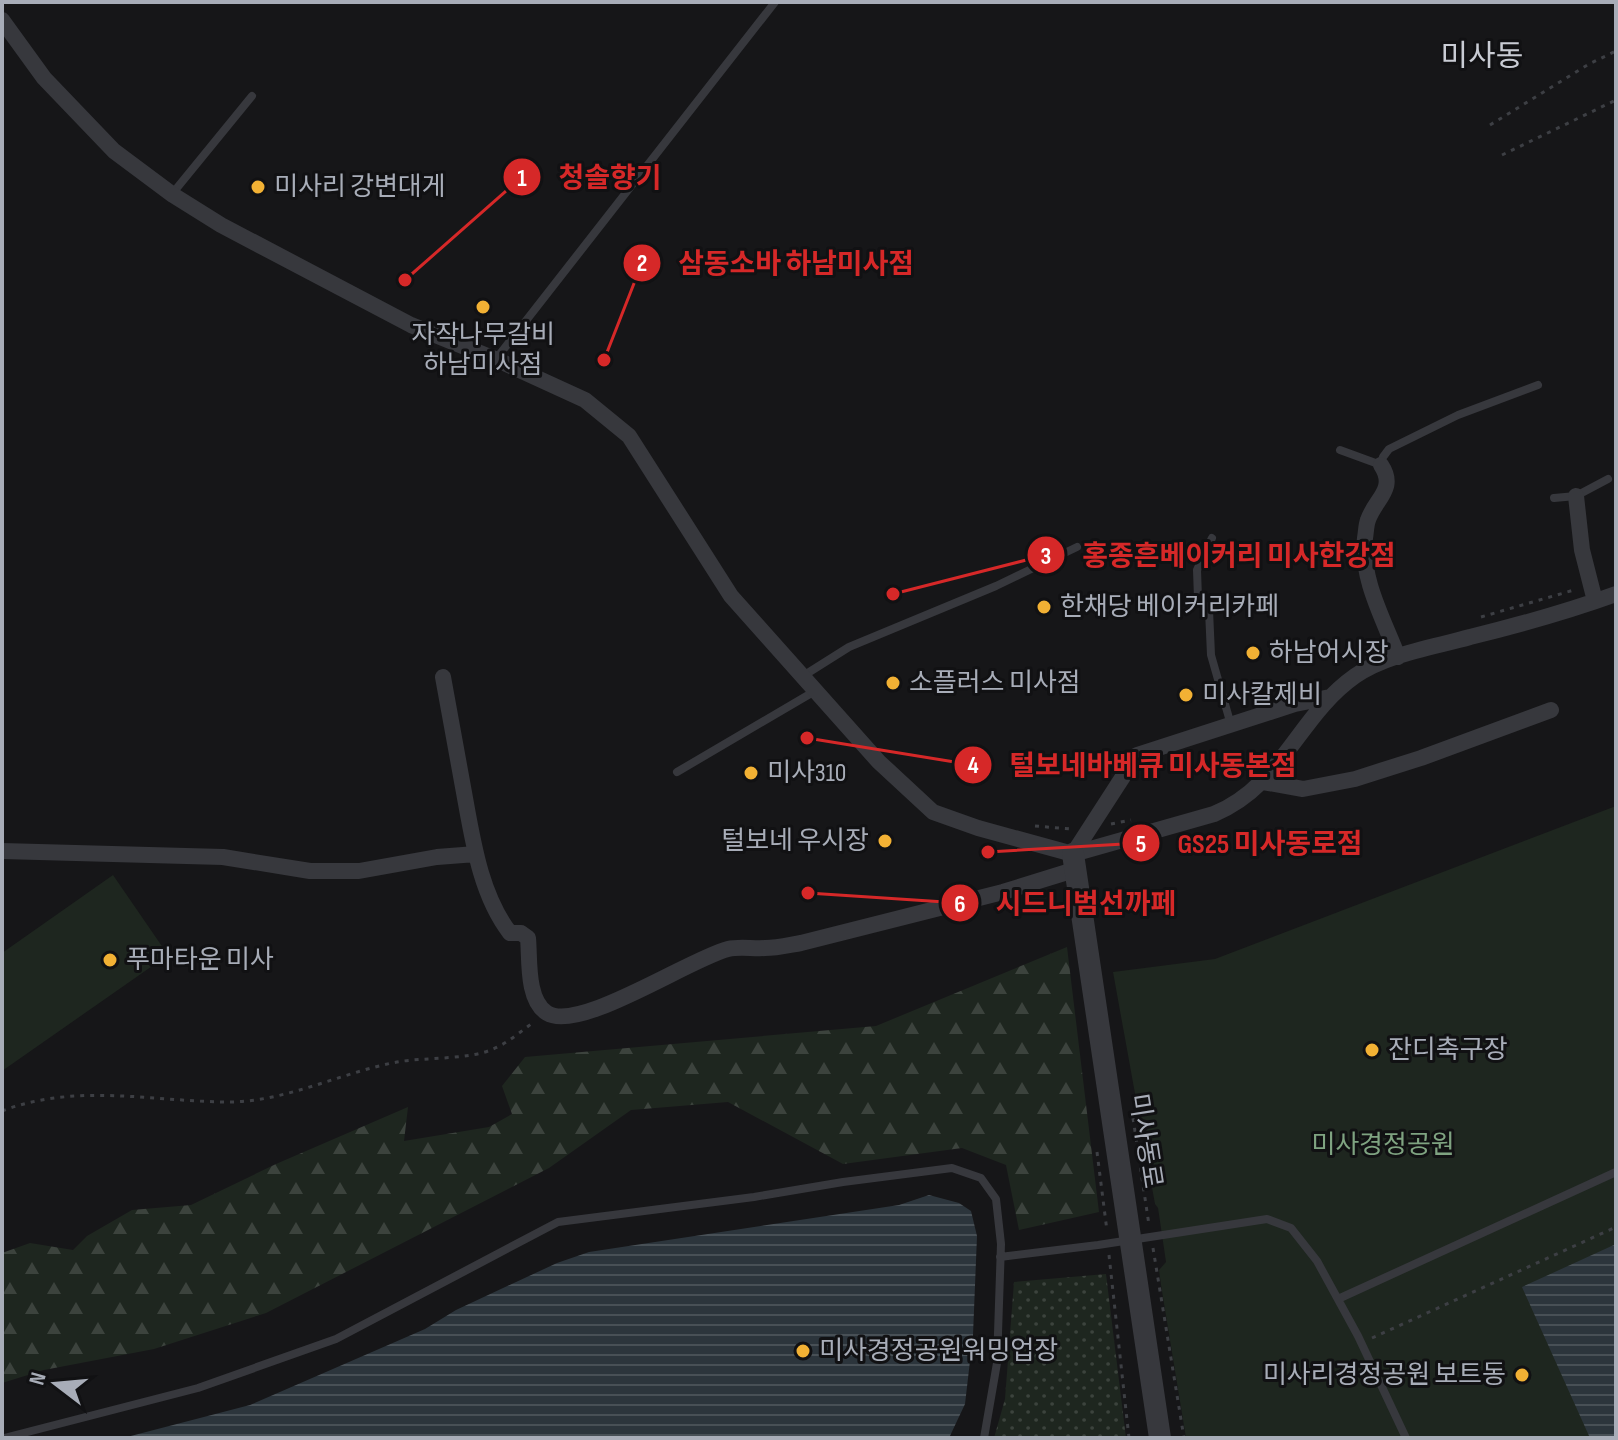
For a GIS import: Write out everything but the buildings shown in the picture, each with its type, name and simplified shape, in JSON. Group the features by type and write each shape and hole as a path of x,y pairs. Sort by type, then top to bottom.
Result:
{"street":[{"path":"2,20 44,78 104,141 172,194 221,225 411,325 585,400 629,436 731,596 879,762 933,812 1073,862"},
{"path":"1381,465 1388,484 1386,493 1368,520 1364,542 1365,570 1398,657"},
{"path":"1576,496 1582,550 1595,601"},
{"path":"443,677 476,854 497,913 506,928 510,933 521,933 528,938 538,1004 547,1013 562,1017 582,1015 694,961 731,948 768,948 801,943 1003,892 1073,862 1214,814 1236,805 1263,782 1330,697 1357,674 1398,657 1616,594"},
{"path":"1073,862 1137,755 1295,704 1330,697"},
{"path":"1263,782 1303,789 1355,779 1551,710"},
{"path":"2,851 223,857 310,871 359,871 437,857 476,854"},
{"name":"미사동로","path":"1073,862 1142,1238 1160,1438"}],"lane":[{"path":"495,359 775,2"},
{"path":"172,194 252,96"},
{"path":"1340,450 1381,465 1389,449 1458,415 1538,385"},
{"path":"1554,498 1576,496 1608,479"},
{"path":"1212,538 1197,570 1198,598 1209,610 1211,655 1231,725"},
{"path":"802,676 849,647 996,586 1077,547"},
{"path":"677,772 815,691"},
{"path":"4,1438 198,1388 336,1339 558,1222 952,1168 981,1178 996,1199 1000,1257 997,1363 984,1438"},
{"path":"1338,1299 1616,1172"},
{"path":"1000,1257 1267,1219 1291,1228 1317,1261 1338,1299 1406,1438"}],"path":[{"path":"1490,125 1589,64 1616,51"},
{"path":"1502,155 1616,100"},
{"path":"2,1111 23,1103 67,1095 265,1101 384,1065 492,1050 547,1013"},
{"path":"1131,1108 1142,1238 1184,1438"},
{"path":"1096,1140 1129,1438"},
{"path":"1369,1339 1616,1227"}],"green space":[{"name":"미사경정공원","path":"1616,806 1616,1438 1186,1438 1159,1270 1166,1262 1158,1208 1113,972 1215,959"},
{"path":"113,875 168,955 2,1071 2,953"},
{"path":"1067,947 1099,1212 1019,1230 1006,1165 962,1148 843,1164 728,1102 631,1110 549,1168 266,1313 154,1349 44,1370 2,1383 2,1253 30,1243 73,1250 87,1236 132,1210 191,1205 408,1107 404,1141 489,1127 512,1114 502,1086 525,1057 876,1026"},
{"path":"1106,1274 1126,1438 994,1438 1005,1399 1014,1282"}],"shaded area":[{"path":"929,1195 959,1203 971,1211 977,1236 973,1335 965,1404 949,1438 123,1438 250,1405 425,1329 456,1310 557,1263 589,1252 899,1205"},
{"path":"1616,1244 1616,1438 1590,1438 1522,1287"}],"place":[{"name":"미사리 강변대게","path":"258,187"},
{"name":"청솔향기","path":"405,280"},
{"name":"자작나무갈비 하남미사점","path":"483,307"},
{"name":"삼동소바 하남미사점","path":"604,360"},
{"name":"홍종흔베이커리 미사한강점","path":"893,594"},
{"name":"한채당 베이커리카페","path":"1044,607"},
{"name":"하남어시장","path":"1253,653"},
{"name":"소플러스 미사점","path":"893,683"},
{"name":"미사칼제비","path":"1186,695"},
{"name":"털보네바베큐 미사동본점","path":"807,738"},
{"name":"미사310","path":"751,773"},
{"name":"털보네 우시장","path":"885,841"},
{"name":"GS25 미사동로점","path":"988,852"},
{"name":"시드니범선까페","path":"808,893"},
{"name":"푸마타운 미사","path":"110,960"},
{"name":"잔디축구장","path":"1372,1050"},
{"name":"미사경정공원워밍업장","path":"803,1351"},
{"name":"미사리경정공원 보트동","path":"1522,1375"}],"district":[{"name":"미사동","path":"1482,57"}]}
